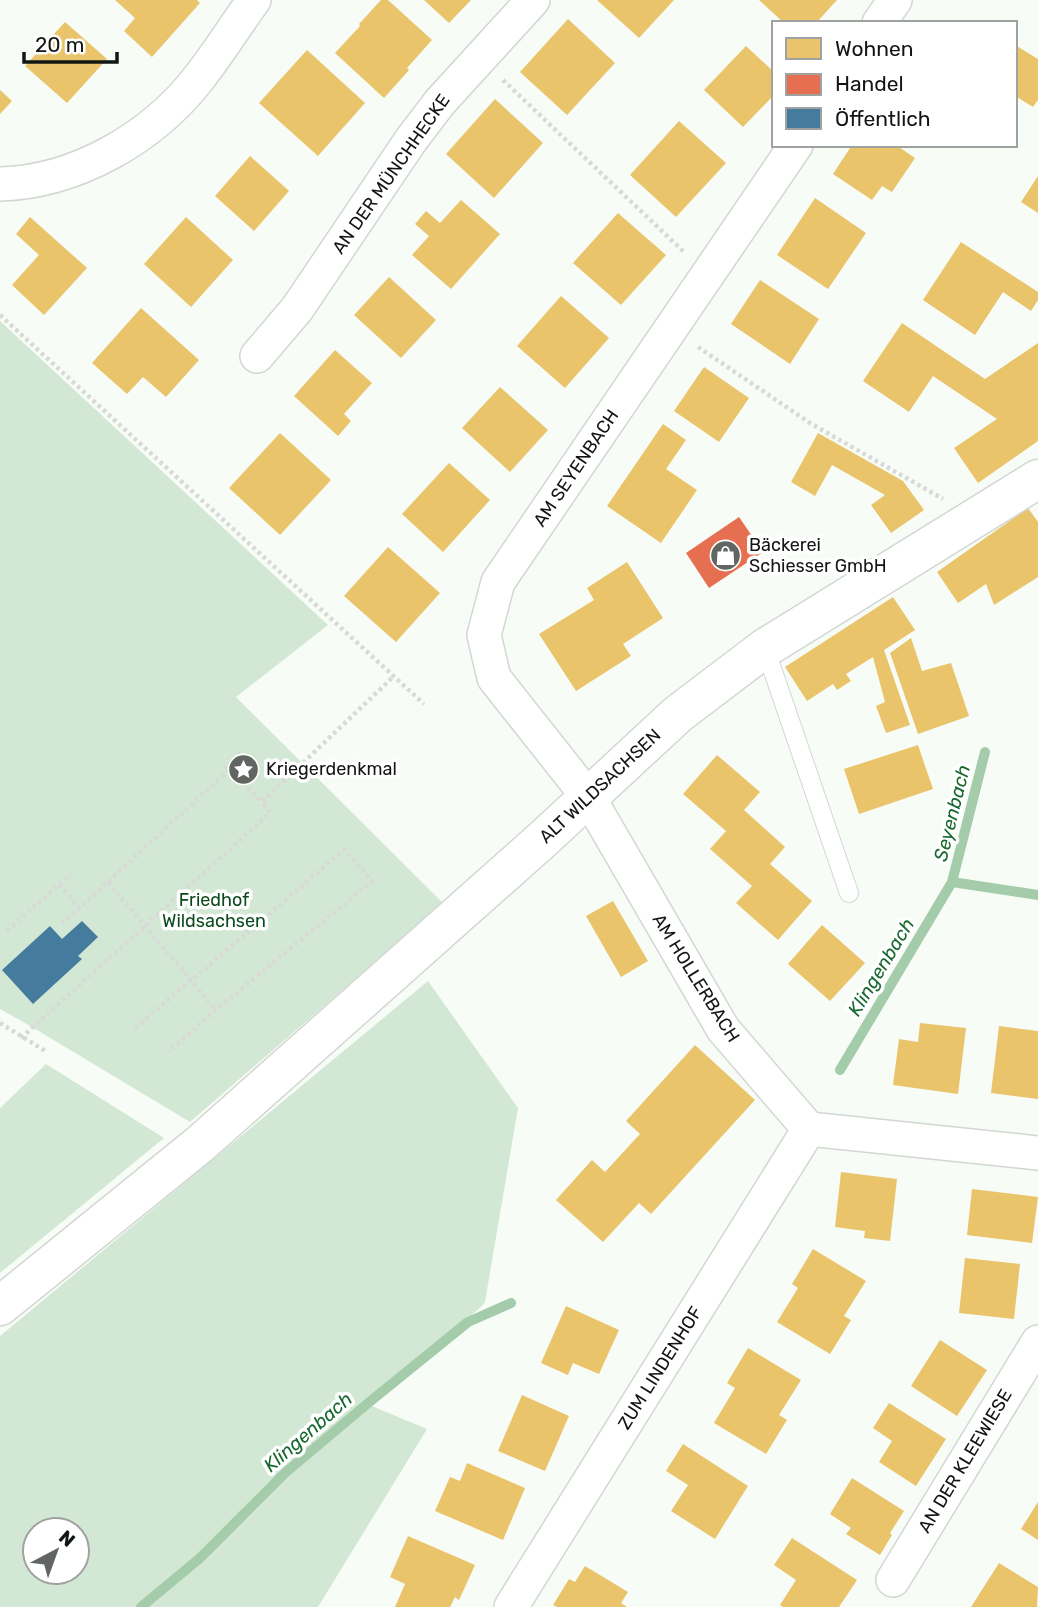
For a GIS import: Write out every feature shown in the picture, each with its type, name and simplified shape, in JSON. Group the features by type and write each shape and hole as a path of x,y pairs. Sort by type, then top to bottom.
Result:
{"main road":[{"name":"ALT WILDSACHSEN","path":"0,1306 200,1144 589,798 678,715 765,648 1038,479"}],"street":[{"path":"0,184 14,184 61,174 99,159 136,137 169,111 198,80 254,0"},
{"name":"AN DER MÜNCHHECKE","path":"257,356 297,309 411,140 440,102 533,0"},
{"path":"880,21 895,0"},
{"name":"AM SEYENBACH","path":"589,798 494,678 484,635 498,582 795,147"},
{"name":"AM HOLLERBACH","path":"589,798 723,1029 809,1129"},
{"path":"809,1129 1038,1153"},
{"name":"ZUM LINDENHOF","path":"511,1607 809,1129"},
{"name":"AN DER KLEEWIESE","path":"893,1580 1038,1342"}],"lane":[{"path":"765,648 849,892"}],"path":[{"path":"480,57 708,274"},
{"path":"0,315 424,704"},
{"path":"672,327 810,423 976,518"},
{"path":"262,802 394,676"},
{"path":"21,1038 270,813 226,767 239,754 251,767 238,779"},
{"path":"62,924 229,770"},
{"path":"135,1028 344,850 372,881 168,1052"},
{"path":"7,931 71,874"},
{"path":"108,882 216,1010"},
{"path":"60,885 80,908"},
{"path":"0,1023 47,1052"}],"green space":[{"name":"Friedhof Wildsachsen","path":"0,321 328,625 236,697 443,903 190,1122 0,1009"},
{"path":"428,981 518,1108 485,1302 367,1404 427,1429 318,1607 0,1607 0,1336"},
{"path":"46,1064 164,1138 0,1273 0,1108"}],"building: Wohnen":[{"path":"115,0 197,0 200,3 152,57 124,31 135,18"},
{"path":"381,0 388,0 432,40 384,98 335,53"},
{"path":"424,0 471,0 449,23"},
{"path":"597,0 674,0 639,38"},
{"path":"759,0 837,0 818,21 782,21"},
{"path":"568,19 615,63 567,115 520,72"},
{"path":"65,22 107,59 67,103 25,66"},
{"path":"746,46 772,70 772,97 743,127 704,90"},
{"path":"1017,46 1038,59 1038,100 1033,107 1017,97"},
{"path":"307,50 365,103 318,156 259,103"},
{"path":"0,90 12,101 0,114"},
{"path":"495,99 543,143 494,198 446,154"},
{"path":"679,121 726,163 676,217 630,175"},
{"path":"851,147 899,147 915,158 892,192 882,186 872,200 833,174"},
{"path":"250,156 289,191 254,231 215,196"},
{"path":"1038,176 1038,213 1021,202"},
{"path":"815,198 866,233 828,289 777,255"},
{"path":"461,200 500,234 451,289 412,255 429,236 415,224 426,211 440,223"},
{"path":"618,213 666,255 621,305 573,263"},
{"path":"30,217 87,268 44,315 12,285 39,255 16,234"},
{"path":"186,217 233,260 191,307 144,264"},
{"path":"961,242 1038,292 1038,300 1031,311 1003,292 975,335 923,300"},
{"path":"389,277 436,320 401,358 354,315"},
{"path":"760,280 819,319 790,364 731,324"},
{"path":"561,296 609,338 565,388 517,346"},
{"path":"141,308 199,360 166,397 143,377 127,394 92,363"},
{"path":"902,323 985,379 1038,343 1038,441 978,483 954,448 997,419 933,376 909,412 863,381"},
{"path":"335,350 372,383 344,414 351,421 338,436 294,396"},
{"path":"704,367 749,398 719,442 674,411"},
{"path":"500,387 548,430 510,472 462,428"},
{"path":"663,424 686,440 666,469 697,490 661,543 607,506"},
{"path":"280,433 331,480 280,535 229,488"},
{"path":"818,433 903,481 924,510 891,533 871,505 885,495 832,465 815,496 791,482"},
{"path":"449,463 490,500 443,552 402,514"},
{"path":"1028,508 1038,522 1038,577 994,605 986,584 958,603 937,572"},
{"path":"388,547 440,593 396,642 344,596"},
{"path":"627,562 663,618 623,644 631,656 576,691 539,634 594,600 587,588"},
{"path":"893,597 915,630 884,650 910,725 886,733 876,706 885,702 873,657 846,674 851,681 837,690 833,684 807,701 785,667"},
{"path":"911,638 922,671 951,663 969,716 918,734 890,653"},
{"path":"918,745 933,789 859,814 844,769"},
{"path":"717,755 760,792 744,810 785,847 770,864 812,901 778,940 736,903 752,886 710,849 726,831 683,794"},
{"path":"613,901 648,961 621,977 586,916"},
{"path":"822,925 865,963 830,1001 788,964"},
{"path":"920,1023 966,1028 958,1094 893,1085 899,1039 918,1042"},
{"path":"999,1026 1038,1031 1038,1099 991,1093"},
{"path":"695,1045 755,1100 651,1214 639,1203 603,1242 556,1200 592,1160 605,1172 640,1134 626,1121"},
{"path":"841,1172 897,1179 890,1241 864,1238 865,1231 835,1227"},
{"path":"972,1189 1038,1197 1032,1243 967,1235"},
{"path":"813,1249 866,1281 844,1316 851,1320 830,1354 777,1322 798,1288 792,1284"},
{"path":"965,1258 1020,1264 1014,1319 959,1313"},
{"path":"566,1306 619,1330 599,1374 573,1363 568,1375 541,1363"},
{"path":"940,1340 987,1370 957,1416 911,1386"},
{"path":"748,1348 801,1380 779,1415 787,1420 766,1454 714,1423 735,1388 727,1383"},
{"path":"522,1395 569,1416 545,1471 498,1451"},
{"path":"889,1403 946,1439 916,1486 879,1462 892,1441 873,1428"},
{"path":"683,1444 748,1486 715,1539 671,1511 688,1485 666,1471"},
{"path":"467,1463 525,1488 503,1540 435,1511 450,1477 460,1481"},
{"path":"852,1478 904,1511 880,1555 846,1534 851,1528 830,1514"},
{"path":"1038,1502 1038,1540 1021,1529"},
{"path":"408,1536 475,1565 459,1600 455,1597 450,1607 395,1607 405,1584 390,1577"},
{"path":"792,1538 857,1580 839,1607 780,1605 796,1580 774,1565"},
{"path":"999,1563 1038,1587 1037,1607 971,1607"},
{"path":"585,1566 628,1592 621,1603 627,1607 553,1605 569,1579 575,1582"}],"building: Handel":[{"path":"739,517 763,552 709,588 686,553"}],"building: Öffentlich":[{"path":"82,921 98,937 78,956 82,959 33,1004 2,970 50,926 62,939"}],"waterway":[{"name":"Klingenbach","path":"840,1070 952,882 985,752"},
{"path":"952,882 1038,895"},
{"name":"Klingenbach","path":"141,1607 200,1558 285,1473 367,1404 468,1322 511,1303"}],"place":[{"name":"Bäckerei Schiesser GmbH","path":"726,555"},
{"name":"Kriegerdenkmal","path":"243,769"}],"water label":[{"name":"Seyenbach","path":"952,813"}]}
